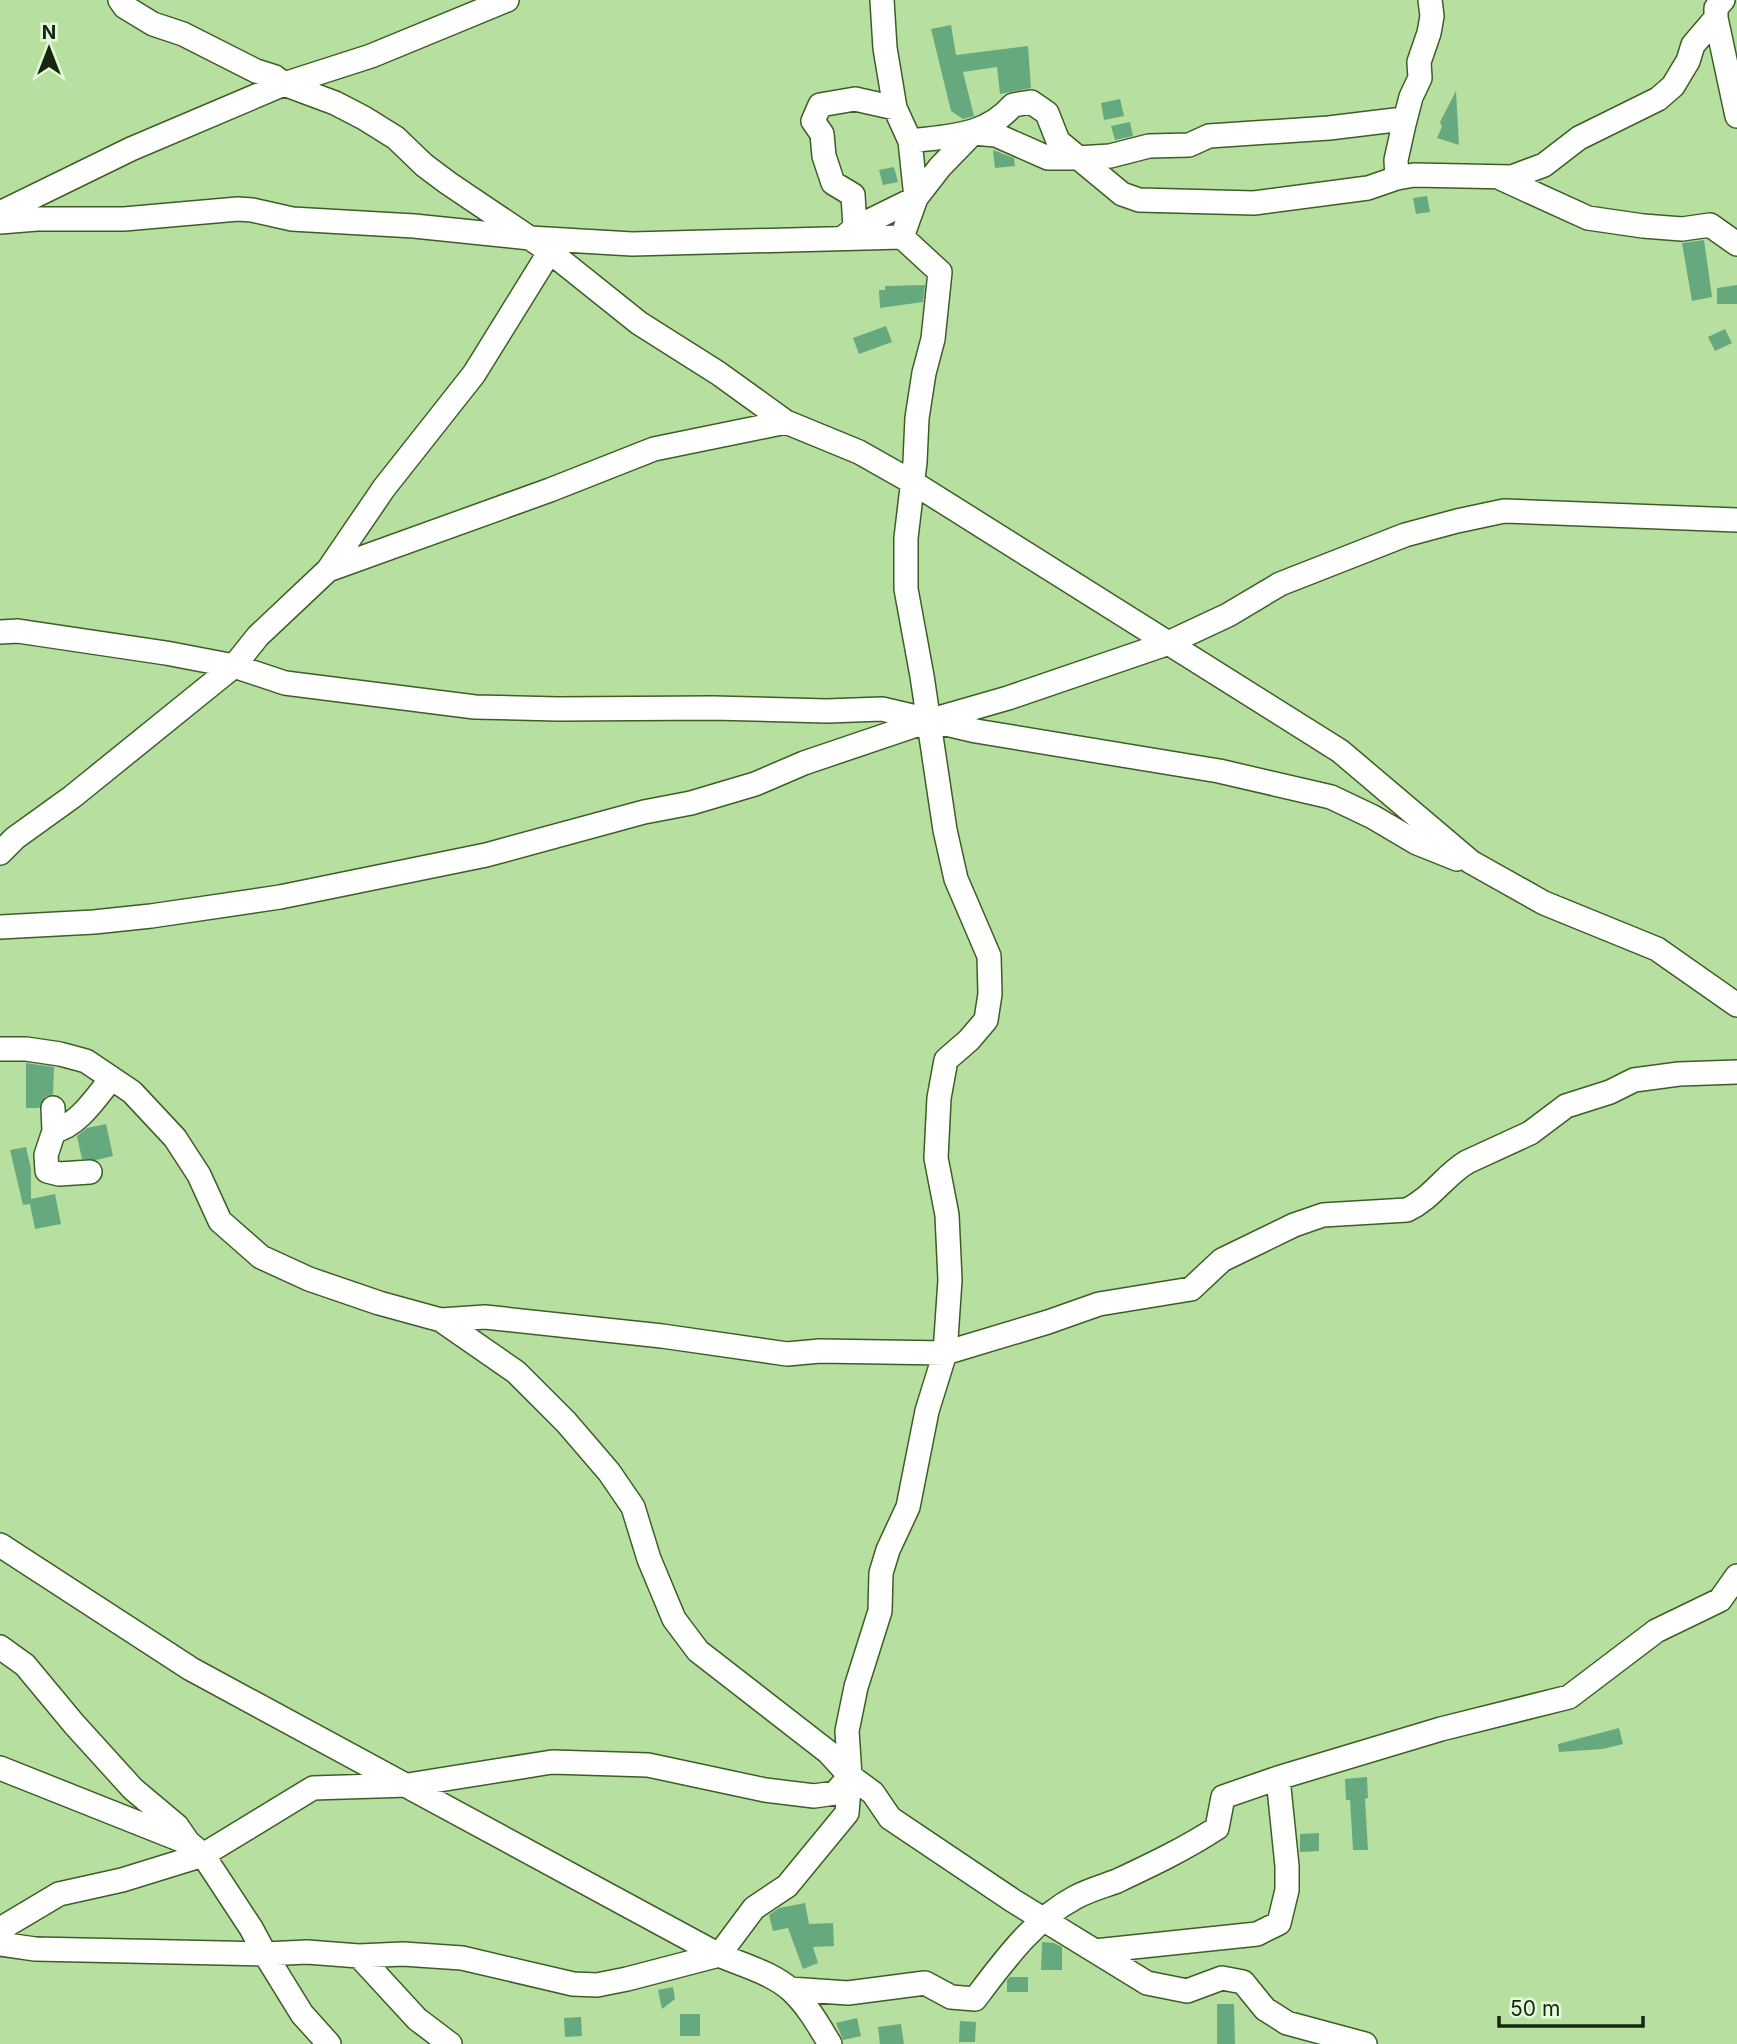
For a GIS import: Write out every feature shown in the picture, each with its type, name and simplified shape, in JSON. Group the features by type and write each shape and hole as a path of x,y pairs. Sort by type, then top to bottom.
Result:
{"street":[{"path":"120,0 125,7 153,24 183,34 256,71 275,77 284,84 335,103 396,138 448,183 546,243 639,323 718,373 786,422 859,452 912,482 1340,751 1471,862 1544,903 1657,949 1737,1005"},
{"path":"0,213 131,149 284,84 372,55 507,0"},
{"path":"882,0 895,108 909,141 916,198"},
{"path":"1397,178 1396,160 1411,97 1420,78 1419,62 1429,33 1432,16 1430,0"},
{"path":"1720,9 1737,33"},
{"path":"1720,9 1737,116"},
{"path":"902,237 916,198 940,167 973,133 1002,117 1013,105 1031,102 1047,113 1058,141 1122,194 1139,200 1254,203 1368,188 1414,175 1512,177 1544,165 1579,138 1658,99 1673,86 1688,61 1693,45 1720,9"},
{"path":"850,233 853,195 833,183 824,156 822,134 813,121 820,105 855,99 895,108"},
{"path":"909,141 973,133 996,135 1048,158 1077,158 1110,156 1149,146 1189,145 1209,136 1329,128 1372,121 1395,120 1404,124"},
{"path":"1495,176 1588,218 1682,229 1710,225 1737,244"},
{"path":"850,233 916,198"},
{"path":"0,222 37,219 124,219 245,209 292,219 414,226 546,243 697,244 850,233 902,237 940,272 933,339 917,418 906,538 906,589 945,830 956,879 989,956 990,994 986,1020 969,1040 946,1060 939,1098 936,1158 947,1215 950,1280 945,1353 927,1410 908,1507 888,1550 881,1573 880,1611 856,1687 847,1731 850,1776 847,1813 786,1886 754,1908 719,1955 597,1985 573,1984 462,1958 403,1954 359,1956 307,1952 265,1954 35,1949 0,1944"},
{"path":"0,853 15,838 72,797 234,666 258,636 328,570 384,488 474,374 546,243"},
{"path":"328,570 550,490 654,449 786,422"},
{"path":"0,927 152,916 280,897 486,855 644,812 691,803 755,784 804,763 928,721 1008,698 1166,644 1227,615 1280,584 1405,535 1457,521 1504,511 1737,520"},
{"path":"0,632 18,631 166,653 234,666 285,683 475,707 713,708 827,712 882,709 928,721 1219,771 1331,797 1418,843 1450,857 1471,862"},
{"path":"0,1049 26,1049 86,1061 132,1092 175,1138 199,1175 220,1221 261,1257 309,1279 379,1303 441,1320 485,1317 662,1336 787,1354 820,1351 945,1353 1099,1304 1191,1289 1222,1260 1294,1225 1323,1215 1408,1210 1419,1204 1467,1161 1530,1133 1566,1106 1610,1092 1634,1080 1655,1076 1737,1072"},
{"path":"52,1127 61,1130 82,1112 111,1079"},
{"path":"52,1127 46,1156 47,1171 60,1174 90,1172"},
{"path":"39,1186 37,1149 52,1127"},
{"path":"441,1320 516,1372 566,1422 609,1472 632,1507 649,1559 674,1619 698,1651 828,1752 850,1776 873,1793 890,1818 1044,1920 1147,1983 1186,1992 1222,1978 1242,1982 1265,2009 1287,2023 1365,2044"},
{"path":"0,1545 191,1669 719,1955 762,1973 790,1989 807,2008 831,2044"},
{"path":"790,1989 848,1993 925,1983 951,1997 975,1999 1010,1953 1044,1920 1076,1897 1191,1845 1217,1828 1223,1797 1441,1729 1569,1697 1656,1631 1720,1600 1737,1576"},
{"path":"0,1647 25,1665 125,1780 177,1826 251,1928 302,2014 329,2044"},
{"path":"0,1929 59,1894 122,1880 195,1849 313,1788 408,1785 552,1762 648,1765 765,1790 814,1796 835,1793 850,1776"},
{"path":"0,1768 195,1849"},
{"path":"1096,1951 1257,1934 1279,1923 1287,1890 1287,1866 1278,1778"},
{"path":"359,1956 417,2019 450,2044"},
{"path":"807,2008 810,2044"}],"building":[{"path":"951,25 956,55 1028,46 1031,88 1000,94 997,67 963,72 974,116 963,119 951,111 931,29"},
{"path":"1456,91 1459,145 1437,138 1442,127 1440,122"},
{"path":"1120,99 1124,116 1104,120 1101,103"},
{"path":"1130,122 1133,136 1115,140 1111,126"},
{"path":"993,150 1014,158 1015,166 995,168"},
{"path":"894,167 898,182 883,185 879,170"},
{"path":"1427,196 1430,212 1416,214 1413,198"},
{"path":"1704,240 1712,297 1692,301 1682,243"},
{"path":"925,285 923,302 880,308 879,290 885,290 885,286"},
{"path":"1737,285 1737,304 1717,304 1717,288"},
{"path":"886,326 892,342 859,354 853,338"},
{"path":"1725,329 1732,343 1715,351 1708,337"},
{"path":"26,1063 54,1067 53,1094 45,1097 39,1108 26,1108"},
{"path":"106,1124 113,1156 96,1160 82,1159 77,1136 87,1128"},
{"path":"26,1147 31,1169 31,1199 55,1194 61,1224 35,1229 30,1204 23,1205 10,1150"},
{"path":"1619,1728 1623,1744 1603,1749 1559,1752 1558,1744"},
{"path":"1367,1777 1368,1798 1365,1799 1368,1850 1353,1850 1350,1800 1346,1800 1345,1779"},
{"path":"1319,1833 1319,1851 1300,1852 1300,1834"},
{"path":"805,1903 809,1924 833,1923 834,1946 813,1947 818,1963 803,1969 788,1928 773,1931 769,1915 779,1908"},
{"path":"1042,1942 1062,1947 1062,1970 1041,1970"},
{"path":"1010,1977 1028,1977 1028,1992 1007,1992 1007,1980"},
{"path":"673,1987 675,1999 662,2009 658,1990"},
{"path":"1217,2004 1234,2004 1235,2044 1217,2044"},
{"path":"680,2014 700,2014 700,2036 680,2036"},
{"path":"581,2017 582,2036 565,2037 564,2018"},
{"path":"857,2018 861,2036 843,2040 836,2023"},
{"path":"960,2021 976,2022 975,2042 959,2042"},
{"path":"901,2024 904,2044 880,2044 878,2027"}]}
